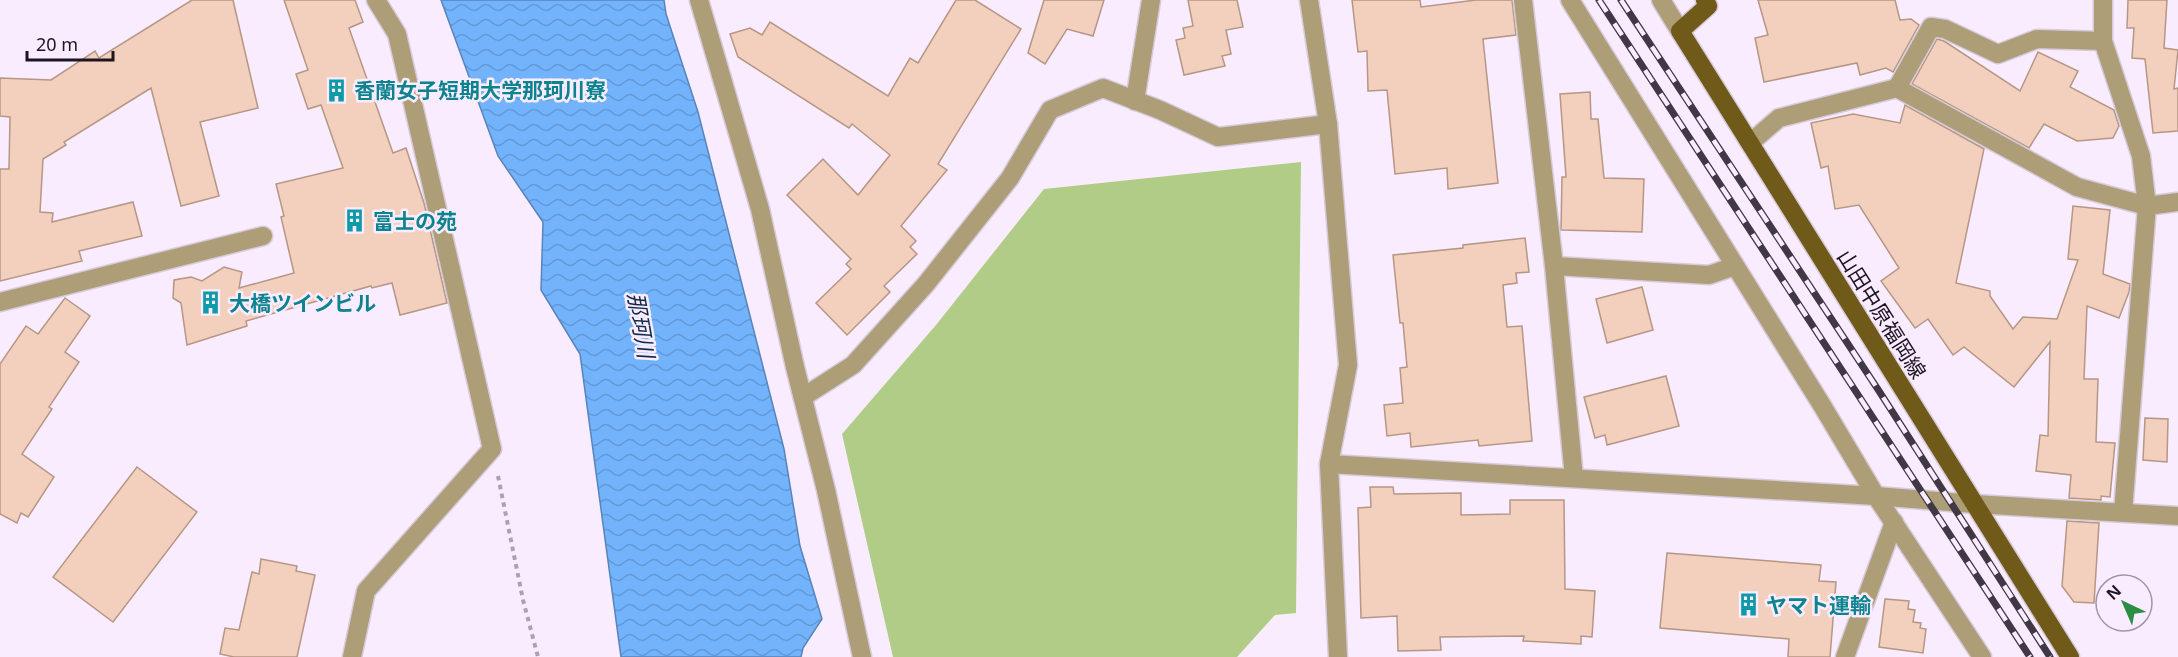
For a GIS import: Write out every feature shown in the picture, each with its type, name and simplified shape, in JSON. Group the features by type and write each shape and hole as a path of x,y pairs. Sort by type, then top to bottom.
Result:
{"main road":[{"path":"1680,31 1708,6 1705,0"},
{"name":"山田中原福岡線","path":"1680,31 2070,657"}],"street":[{"path":"352,657 366,591 492,448 397,34 376,0"},
{"path":"699,0 760,209 795,368 826,490 862,657"},
{"path":"1135,100 1151,0"},
{"path":"1309,0 1328,124 1348,365 1329,464 1338,657"},
{"path":"1523,0 1554,266 1574,478"},
{"path":"1570,0 1876,496 1982,657"},
{"path":"1661,0 1680,31"},
{"path":"2103,0 2103,41 2140,156 2146,206 2123,512"},
{"path":"1897,88 1931,27 1945,29 1998,54 2037,39 2103,41"},
{"path":"803,397 853,365 926,284 1010,178 1050,110 1103,88 1218,137 1328,124"},
{"path":"1750,142 1779,118 1897,88 2077,187 2146,206 2178,202"},
{"path":"0,302 263,236"},
{"path":"1554,266 1709,275 1735,266"},
{"path":"1329,464 2178,516"},
{"path":"1845,657 1894,522"}],"path":[{"path":"492,448 523,600 538,657"}],"green space":[{"path":"1301,162 1296,613 1275,615 1237,657 893,657 842,434 936,325 1044,189"}],"water":[{"name":"那珂川","path":"441,0 664,0 666,14 698,112 784,449 800,546 822,619 803,648 801,657 621,657 580,354 541,290 543,222 498,156"}],"building":[{"path":"192,0 233,0 258,108 200,122 219,196 181,206 151,88 64,142 66,145 43,159 40,212 53,213 52,222 133,202 142,236 79,251 82,261 0,281 0,169 9,169 10,117 0,116 0,78 51,80 95,51 99,58"},
{"path":"284,0 355,0 363,22 349,28 393,153 406,148 424,203 447,303 400,315 392,283 372,288 371,286 246,321 247,326 187,345 181,303 173,298 174,280 191,277 202,281 224,267 242,272 239,288 294,273 276,184 343,168 321,105 308,109 296,74 308,70"},
{"path":"956,0 975,0 1021,29 938,164 947,170 901,226 916,241 910,247 917,254 884,286 890,292 847,335 816,303 851,269 846,264 851,259 787,195 823,159 858,195 890,155 852,124 849,128 738,57 730,34 750,28 762,35 770,22 888,96 910,58 918,63"},
{"path":"1044,0 1104,0 1093,36 1067,29 1045,64 1028,53"},
{"path":"1188,0 1237,0 1243,27 1226,30 1231,54 1222,56 1225,66 1184,75 1176,40 1185,38 1183,28 1193,26"},
{"path":"1352,0 1420,0 1421,7 1476,0 1512,0 1516,35 1483,39 1498,183 1448,189 1447,168 1395,174 1387,90 1368,91 1367,51 1358,52"},
{"path":"1758,0 1895,0 1900,20 1911,19 1919,25 1893,72 1886,68 1860,75 1857,63 1764,82 1755,38 1768,35"},
{"path":"2128,0 2167,0 2164,48 2178,50 2174,89 2178,88 2178,131 2153,133 2145,59 2132,58 2134,28 2127,28"},
{"path":"1937,39 1944,41 2020,91 2038,52 2078,71 2070,87 2114,110 2119,126 2113,138 2077,141 2044,124 2029,148 1912,84"},
{"path":"1590,92 1591,119 1598,119 1604,178 1644,179 1642,232 1561,230 1562,177 1566,177 1560,94"},
{"path":"1905,105 1984,149 1956,283 1990,291 1990,296 2013,329 2023,317 2057,319 2078,260 2068,259 2073,206 2110,210 2103,274 2130,284 2129,292 2119,318 2087,306 2084,379 2098,379 2096,442 2115,443 2110,497 2101,496 2101,500 2069,498 2071,475 2036,471 2040,435 2048,436 2050,342 2014,387 1964,347 1953,355 1928,319 1915,328 1881,281 1899,268 1859,205 1835,209 1828,166 1821,168 1811,123 1853,114 1900,123"},
{"path":"1525,238 1529,272 1516,273 1517,283 1503,285 1507,327 1522,326 1532,441 1479,446 1478,440 1411,447 1410,433 1387,436 1384,405 1403,403 1400,368 1407,367 1393,255 1463,248 1463,245"},
{"path":"1642,287 1653,330 1607,343 1596,299"},
{"path":"65,298 90,316 65,352 79,362 49,407 52,409 22,454 54,477 28,517 21,513 17,523 0,514 0,364 26,326 38,334"},
{"path":"1666,376 1679,426 1607,445 1605,435 1595,438 1584,397"},
{"path":"2145,418 2168,419 2167,462 2143,460"},
{"path":"137,467 197,512 113,622 53,577"},
{"path":"1370,487 1393,487 1394,494 1461,493 1461,515 1510,514 1510,500 1564,500 1565,589 1595,591 1592,637 1581,636 1581,644 1523,641 1524,636 1440,637 1441,650 1398,651 1397,616 1361,618 1358,508 1371,507"},
{"path":"2067,521 2099,523 2096,573 2094,573 2094,603 2074,602 2062,586"},
{"name":"ヤマト運輸","path":"1667,553 1821,565 1819,581 1836,582 1830,657 1788,657 1789,639 1660,628"},
{"path":"261,559 297,566 296,571 315,575 297,657 234,657 220,654 225,628 239,630 252,572 259,574"},
{"path":"1885,599 1909,601 1908,609 1915,610 1913,622 1921,623 1920,628 1926,629 1923,653 1879,647"}],"railway":[{"path":"1599,0 2030,657"},
{"path":"1621,0 1879,391 2050,657"}],"place":[{"name":"香蘭女子短期大学那珂川寮","path":"336,90"},
{"name":"富士の苑","path":"355,221"},
{"name":"大橋ツインビル","path":"211,303"},
{"name":"ヤマト運輸","path":"1748,605"}]}
